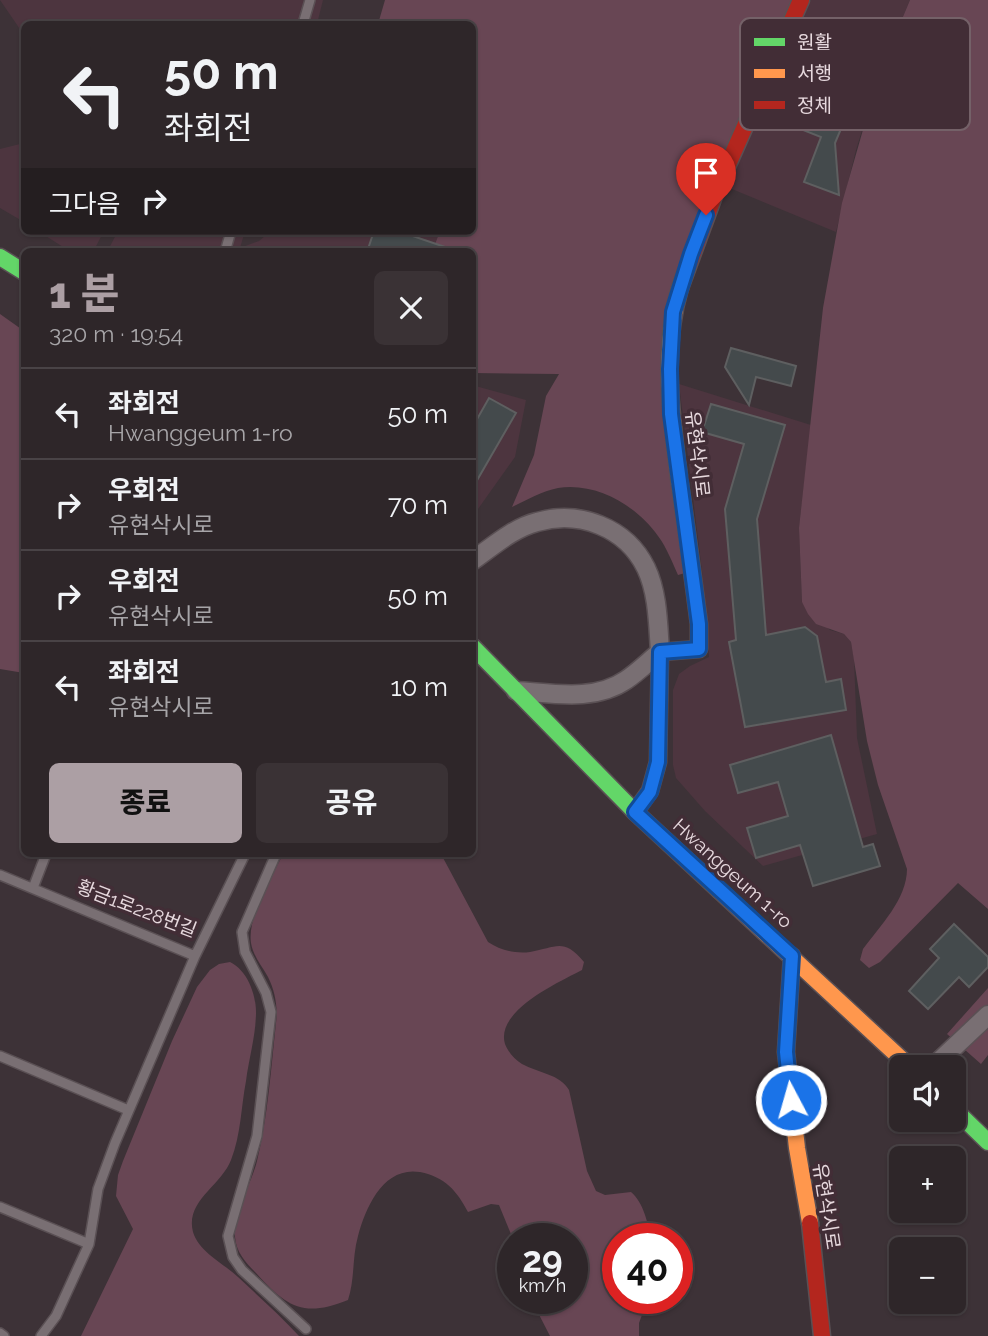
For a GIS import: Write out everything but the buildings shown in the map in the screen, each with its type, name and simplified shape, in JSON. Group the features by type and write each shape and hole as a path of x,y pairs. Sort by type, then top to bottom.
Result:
{"street":[{"name":"유현삭시로","path":"793,18 801,0"},
{"name":"유현삭시로","path":"660,652 699,649 699,624 671,414 673,312 691,254 743,130"},
{"path":"0,257 21,270"},
{"path":"476,558 535,522 560,517 582,518 604,526 620,536 646,567 657,610 660,652 658,762 650,792 635,812"},
{"name":"Hwanggeum 1-ro","path":"476,650 635,812 897,1055"},
{"path":"516,691 588,694 606,690 624,681 660,652"},
{"name":"유현삭시로","path":"792,956 786,1052 797,1148 808,1206 822,1336"},
{"path":"946,1055 988,1015"},
{"path":"966,1121 988,1142"}],"lane":[{"path":"304,21 310,0"},
{"path":"33,888 45,857"},
{"name":"황금1로228번길","path":"0,875 195,956 244,857"},
{"path":"275,857 242,932 245,952 266,993 271,1012 257,1136 228,1236 233,1257 242,1270 306,1329"},
{"path":"41,1336 56,1316 89,1244 97,1189 195,956"},
{"path":"0,1056 128,1110"},
{"path":"0,1207 89,1244"}],"shaded area":[{"path":"0,0 323,0 318,21 21,21 21,31"},
{"path":"385,0 792,0 784,18 740,18 740,124 675,278 685,573 678,575 661,541 649,525 627,506 601,492 572,487 558,488 540,493 512,507 534,455 546,396 559,374 476,373 476,248 434,248 438,235 476,235 476,21 379,21"},
{"path":"811,0 910,0 903,18 803,18"},
{"path":"910,0 988,0 988,909 958,883 880,962 869,968 860,960 863,949 898,901 903,891 907,869 878,785 867,741 851,642 844,634 816,624 802,602 799,528 823,308 842,203 863,130 970,130 970,18 902,18"},
{"path":"753,130 862,130 836,232 727,187"},
{"path":"21,144 21,220 0,208 0,149"},
{"path":"44,235 102,235 95,248 65,248"},
{"path":"116,235 244,235 240,248 109,248"},
{"path":"266,235 438,235 434,248 240,248 259,241"},
{"path":"0,314 21,329 21,672 0,669"},
{"path":"679,384 811,425 799,528 802,602 830,630 844,634 851,642 857,738 877,834 763,866 705,811 676,778 673,765 673,690 679,674 709,657 702,571"},
{"path":"476,386 526,400 515,457 476,512"},
{"path":"281,857 443,857 488,942 519,952 559,946 577,954 584,962 582,970 545,990 519,1009 504,1032 505,1044 519,1062 560,1080 569,1090 587,1171 596,1191 605,1195 631,1192 642,1207 647,1223 602,1223 602,1314 642,1314 639,1336 550,1336 539,1314 588,1314 588,1223 506,1223 499,1205 491,1204 468,1212 443,1181 420,1172 396,1175 379,1190 372,1201 358,1236 348,1300 319,1308 297,1306 277,1294 245,1261 237,1248 235,1228 261,1144 277,1017 272,988 251,943 256,909"},
{"path":"230,962 246,977 252,990 256,1005 255,1029 239,1131 231,1160 194,1211 193,1232 200,1246 238,1277 299,1336 81,1336 133,1229 116,1196 118,1175 123,1161 197,987 210,970 219,964"},
{"path":"988,988 988,1055 981,1064 947,1034"}],"traffic: fast":[{"path":"0,257 21,270"},
{"path":"476,650 635,812 719,890"},
{"path":"966,1121 988,1142"}],"traffic: slow":[{"path":"635,812 650,791 658,762 660,652 699,649 699,624 671,411 671,336 680,288"},
{"path":"719,890 897,1055"},
{"path":"792,956 786,1052 797,1148 810,1223"}],"traffic: jam":[{"path":"793,18 801,0"},
{"path":"680,288 714,196 743,130"},
{"path":"810,1223 822,1336"}],"route":[{"path":"706,215 673,312 670,369 671,414 699,624 699,649 660,652 658,762 650,792 635,812 792,956 786,1052 791,1100"}]}
